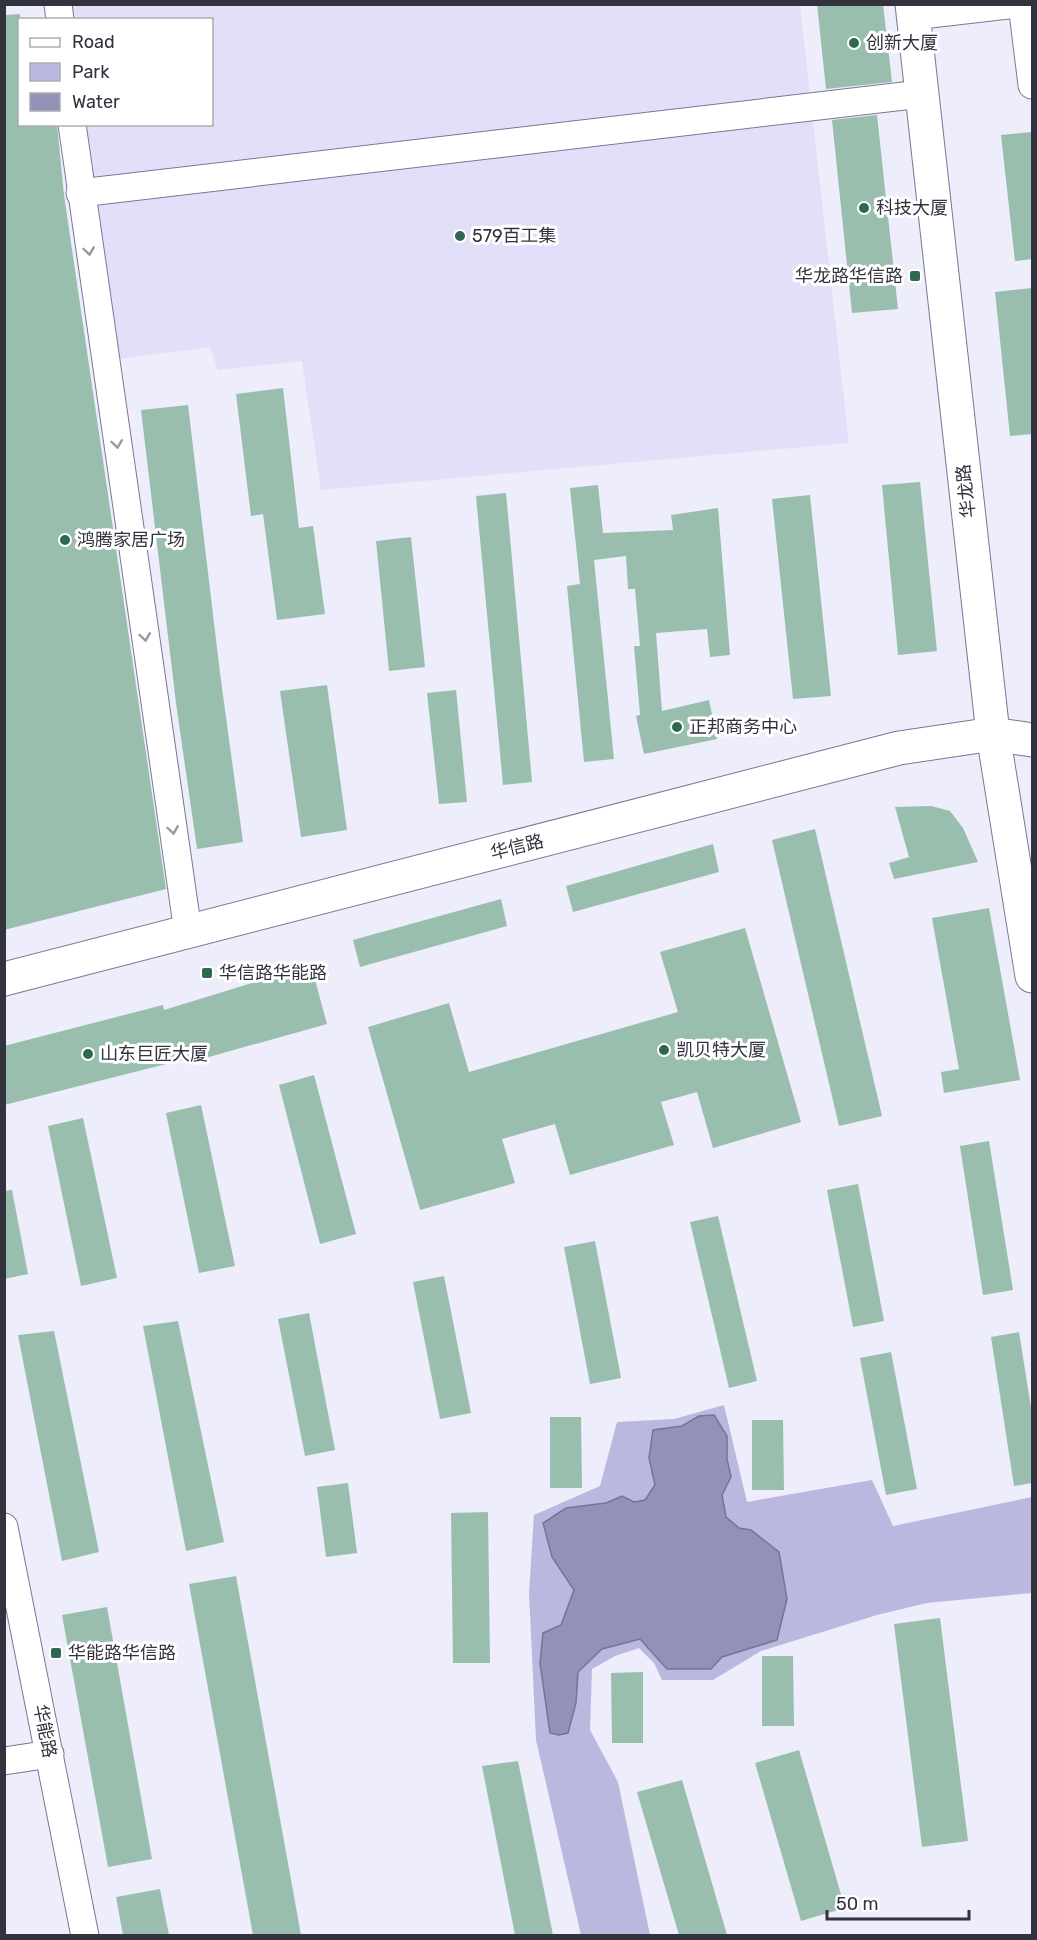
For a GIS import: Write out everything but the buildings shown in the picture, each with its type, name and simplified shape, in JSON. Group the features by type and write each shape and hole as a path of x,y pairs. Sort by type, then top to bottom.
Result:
{"main road":[{"name":"华龙路","path":"913,10 993,734 1032,976"},
{"name":"华信路","path":"4,979 899,748 993,734 1032,740"}],"street":[{"path":"913,10 1019,4 1032,85"},
{"path":"80,193 921,94"},
{"path":"72,126 80,193 188,932"},
{"name":"华能路","path":"4,1527 85,1935"},
{"path":"4,1761 50,1754"}],"shaded area":[{"name":"579百工集","path":"63,5 800,5 849,443 321,490 302,361 218,370 210,347 112,360 79,126 213,126 213,18 65,18"}],"green space":[{"path":"724,1405 747,1502 872,1480 893,1526 1032,1497 1032,1593 927,1603 877,1615 761,1651 713,1680 662,1680 654,1663 639,1648 615,1656 592,1669 590,1730 618,1782 650,1935 581,1935 536,1740 529,1593 534,1515 600,1486 617,1422 674,1419"}],"water":[{"path":"714,1415 727,1436 727,1459 731,1477 722,1495 726,1517 739,1528 751,1530 779,1552 787,1599 777,1640 722,1657 711,1669 667,1669 640,1639 602,1649 578,1672 576,1703 568,1733 559,1735 550,1733 540,1663 543,1633 561,1625 574,1590 552,1557 543,1523 566,1508 606,1503 622,1496 634,1502 645,1500 655,1485 649,1458 653,1430 682,1426 699,1416"}],"place":[{"name":"创新大厦","path":"854,43"},
{"name":"科技大厦","path":"864,208"},
{"name":"579百工集","path":"460,236"},
{"name":"华龙路华信路","path":"915,276"},
{"name":"鸿腾家居广场","path":"65,540"},
{"name":"正邦商务中心","path":"677,727"},
{"name":"华信路华能路","path":"207,973"},
{"name":"凯贝特大厦","path":"664,1050"},
{"name":"山东巨匠大厦","path":"88,1054"},
{"name":"华能路华信路","path":"56,1653"}]}
